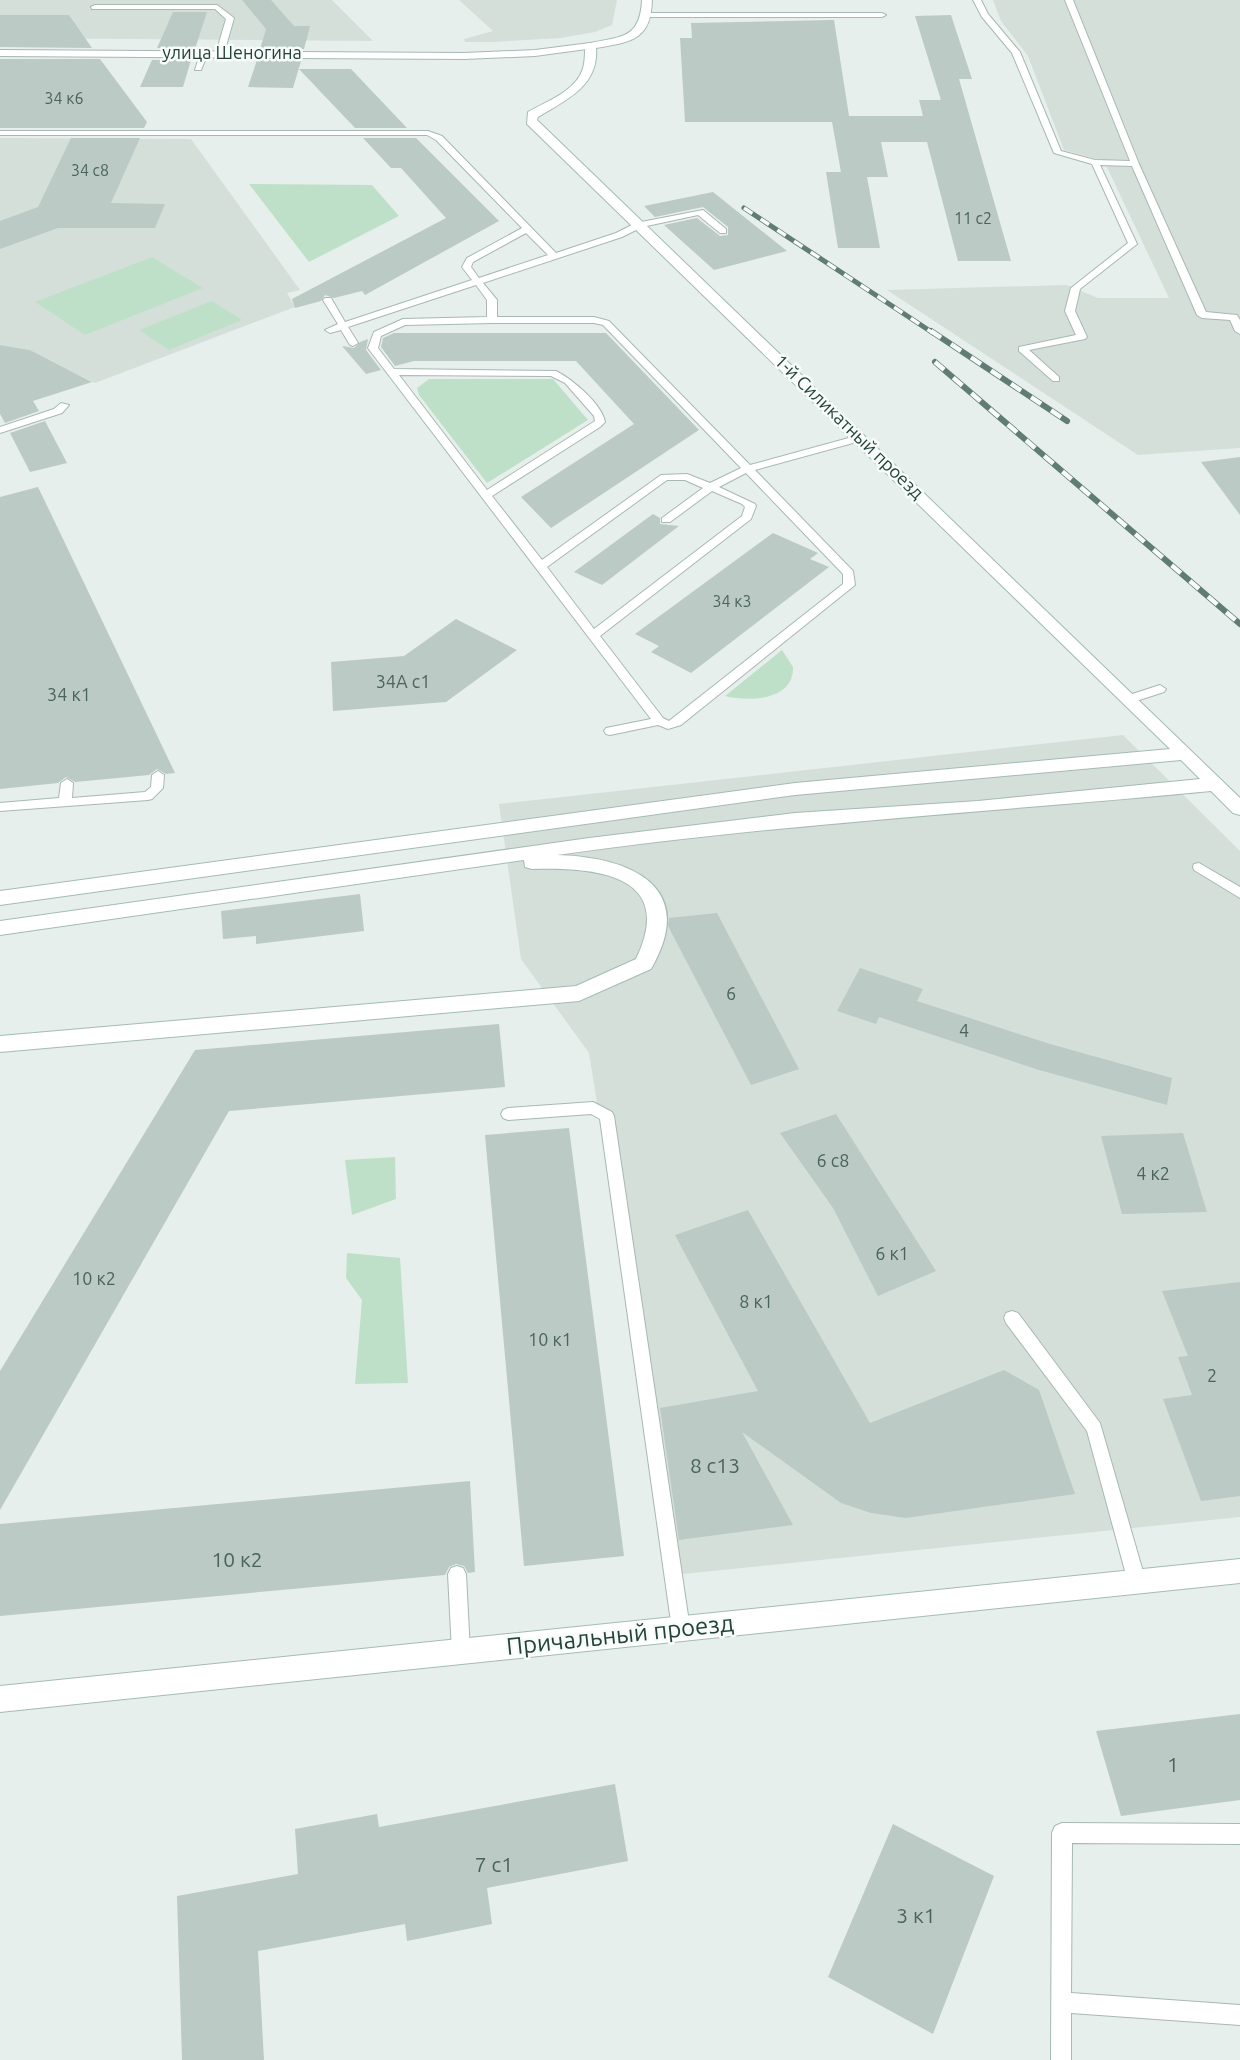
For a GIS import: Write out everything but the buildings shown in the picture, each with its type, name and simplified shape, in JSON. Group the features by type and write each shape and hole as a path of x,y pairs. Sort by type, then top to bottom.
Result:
{"street":[{"path":"590,46 640,32 648,15 647,0"},
{"name":"улица Шеногина","path":"0,52 464,56 535,53 590,46"},
{"name":"1-й Силикатный проезд","path":"590,46 592,66 580,83 567,96 532,115 531,121 1240,808"},
{"path":"0,898 781,791 1185,754"},
{"path":"0,928 428,867 795,819 978,807 1215,784"},
{"path":"0,1044 579,993 644,964 660,925 652,896 625,872 593,865 542,862 428,867"},
{"name":"Причальный проезд","path":"0,1699 1240,1571"}],"lane":[{"path":"977,0 985,15 1016,52 1058,153 1094,162 1135,164"},
{"path":"1069,0 1135,164 1202,315 1234,317 1240,331"},
{"path":"95,7 217,8 230,18 220,53"},
{"path":"648,15 882,15"},
{"path":"198,68 204,53"},
{"path":"0,133 428,133 439,138 553,255"},
{"path":"1056,379 1022,349 1082,337 1070,311 1076,288 1133,244 1094,162"},
{"path":"330,330 619,235 639,225 700,212 723,231"},
{"path":"492,320 492,300 466,270 467,263 527,229"},
{"path":"328,300 353,343"},
{"path":"610,731 659,721 668,724 677,722 851,581 849,573 606,323 594,320 418,321 383,329 373,339 373,348 659,721"},
{"path":"392,372 553,373 568,381 598,415 600,422 596,425 486,495"},
{"path":"0,430 58,411 64,405"},
{"path":"666,520 711,487 745,469 860,438"},
{"path":"541,566 664,477 687,477 746,502 751,512 594,635"},
{"path":"1130,699 1160,689"},
{"path":"0,807 148,796 157,788 158,775"},
{"path":"65,802 67,783"},
{"path":"1199,867 1240,893"},
{"path":"508,1114 593,1108 607,1115 681,1629"},
{"path":"1012,1318 1094,1428 1138,1582"},
{"path":"457,1574 461,1652"},
{"path":"1061,2060 1062,1833 1240,1834"},
{"path":"1061,2002 1240,2015"}],"shaded area":[{"path":"0,0 332,0 373,41 0,38"},
{"path":"459,0 617,0 612,25 595,32 561,38 465,42 464,39 493,31"},
{"path":"993,0 1240,0 1240,448 1138,455 887,290 1067,285 1098,298 1169,298 1104,161 1064,150 1028,56 1001,21"},
{"path":"0,138 191,139 300,290 287,293 295,307 95,383 30,350 0,345"},
{"path":"1123,735 1240,851 1240,1517 673,1575 589,1053 521,959 499,804"}],"green space":[{"path":"249,184 372,185 399,216 309,262"},
{"path":"152,257 203,288 85,335 35,302"},
{"path":"212,301 242,320 169,350 139,330"},
{"path":"429,379 553,379 588,420 487,483 419,395 417,388"},
{"path":"782,650 793,667 786,687 768,697 746,699 725,696"},
{"path":"395,1157 396,1199 352,1215 345,1160"},
{"path":"347,1253 400,1258 408,1383 355,1384 362,1300 346,1278"}],"railway":[{"path":"744,208 933,333"},
{"path":"931,331 1067,421"},
{"path":"935,362 1240,624"}]}
